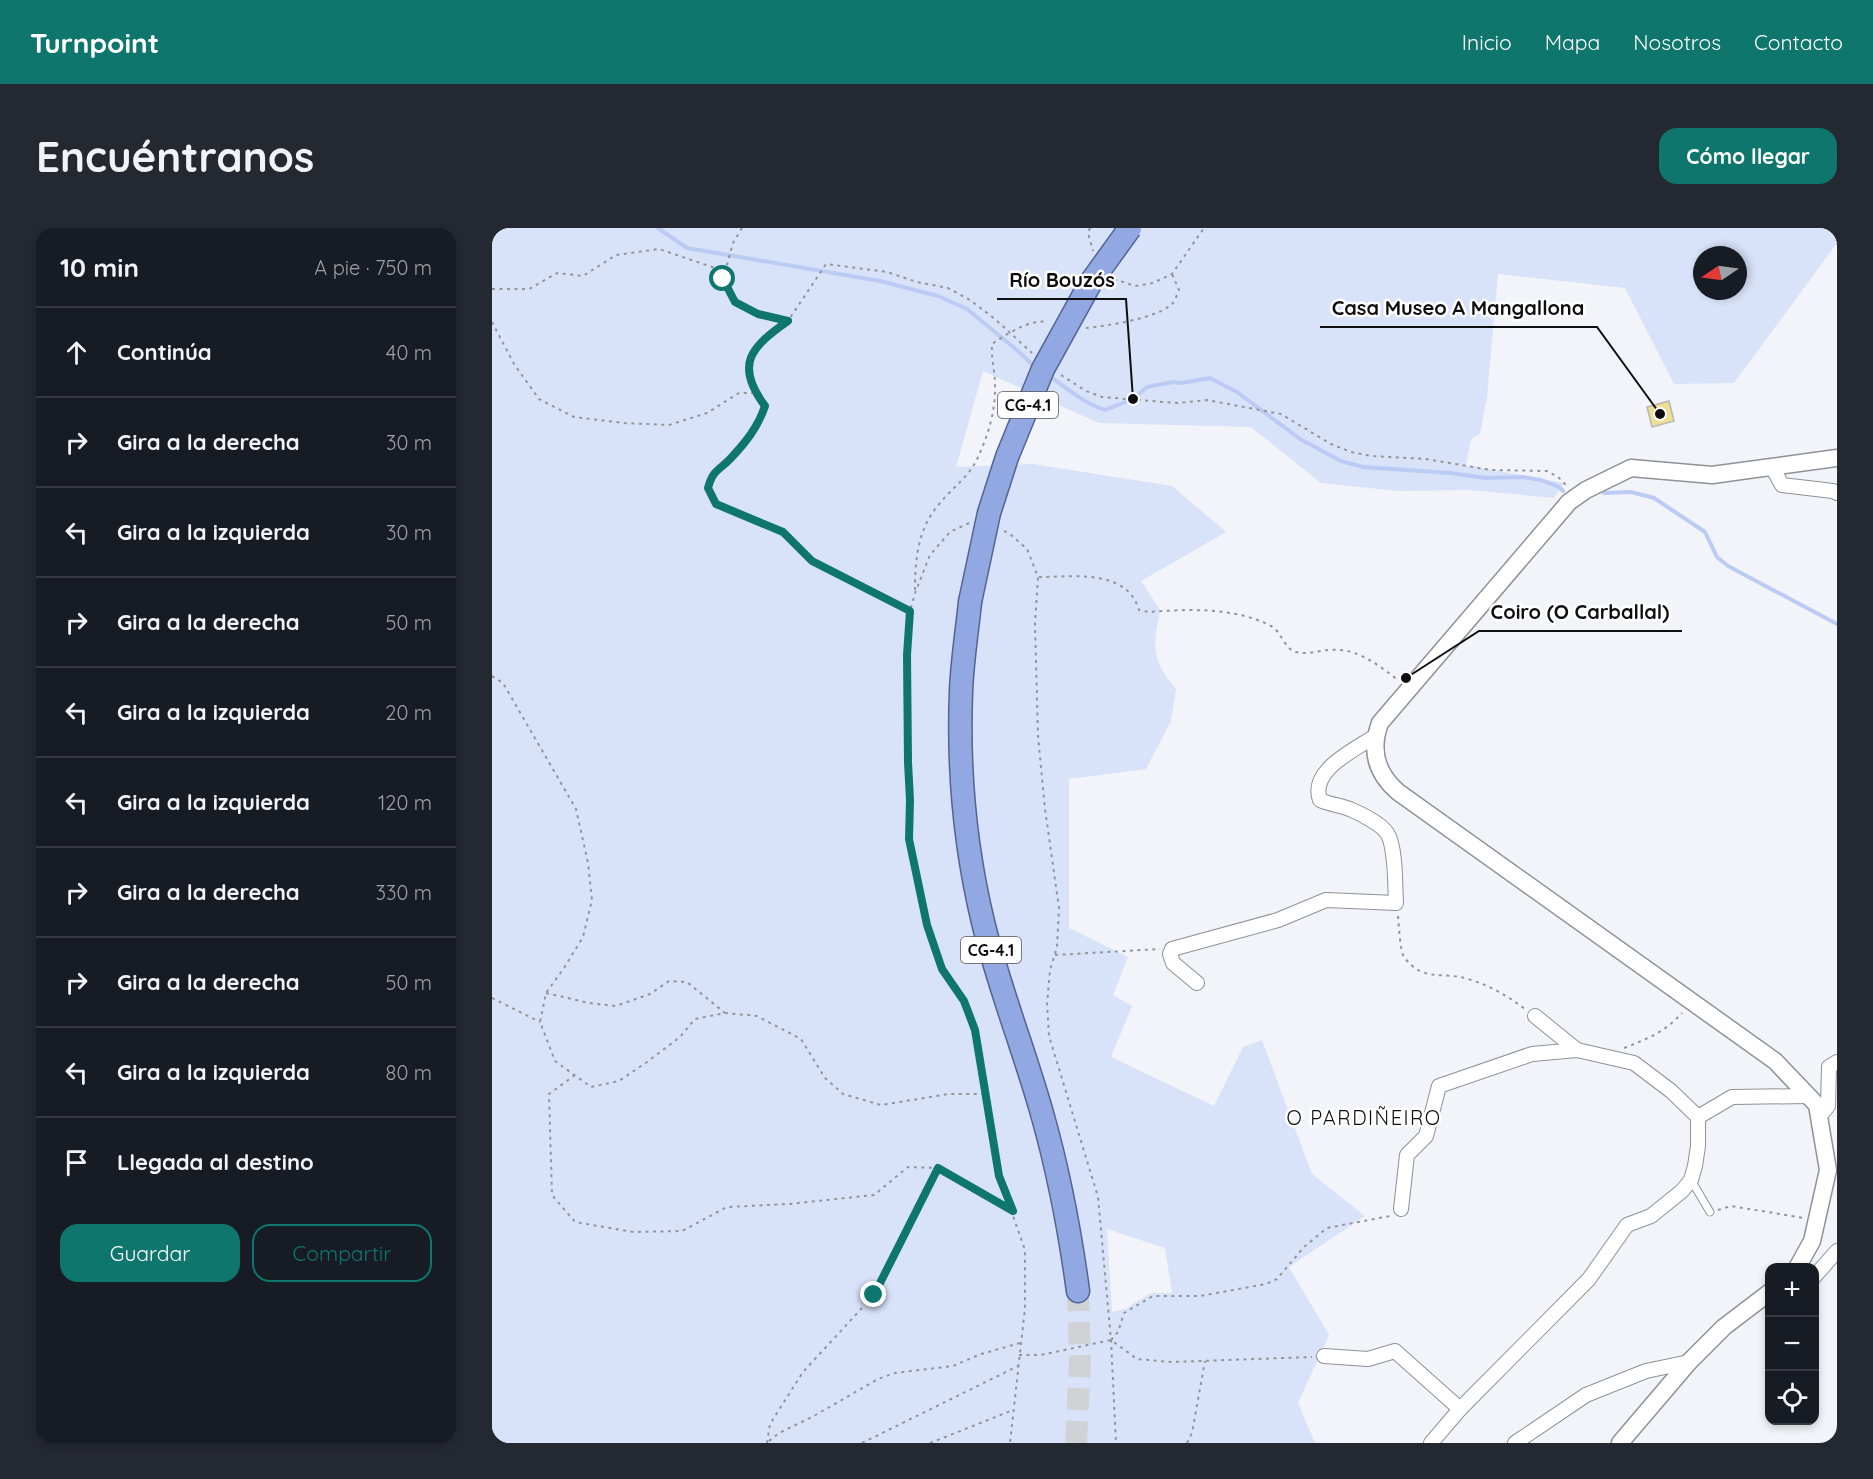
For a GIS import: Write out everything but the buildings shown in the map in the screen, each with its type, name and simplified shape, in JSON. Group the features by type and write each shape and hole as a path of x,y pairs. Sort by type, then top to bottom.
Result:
{"highway":[{"name":"CG-4.1","path":"1078,1291 1070,1232 1043,1117 1012,1025 983,922 970,852 961,780 961,690 970,602 989,513 1007,457 1043,369 1091,282 1130,228"}],"street":[{"path":"1800,1263 1812,1241 1828,1170 1817,1106 1775,1061 1388,784 1376,761 1375,736 1380,723 1575,497 1631,468 1712,475 1837,458"},
{"path":"1772,467 1782,485 1837,493"},
{"path":"1197,983 1173,963 1170,954 1172,949 1278,920 1326,900 1396,903 1393,856 1387,833 1364,815 1347,808 1332,806 1320,800 1317,791 1320,780 1330,766 1375,736"},
{"path":"1535,1016 1577,1050"},
{"path":"1401,1209 1407,1155 1426,1136 1439,1086 1532,1054 1577,1050 1634,1063 1671,1091 1698,1117 1698,1146 1691,1180 1682,1191 1651,1216 1627,1226 1589,1279 1460,1409 1431,1443"},
{"path":"1819,1117 1828,1106 1829,1067 1837,1062"},
{"path":"1698,1117 1731,1097 1808,1096"},
{"path":"1819,1272 1837,1251"},
{"path":"1620,1443 1689,1362 1724,1327 1765,1296"},
{"path":"1752,1307 1765,1305"},
{"path":"1324,1356 1368,1359 1395,1351 1460,1409"},
{"path":"1515,1443 1586,1395 1646,1371 1689,1362"}],"lane":[{"path":"1691,1180 1710,1212"}],"path":[{"path":"742,228 733,243 723,279 735,302 758,314 788,321"},
{"path":"1090,228 1088,233 1093,252"},
{"path":"1108,273 1114,279 1135,286 1153,283 1172,274 1204,228"},
{"path":"492,289 529,289 557,273 583,276 616,255 658,249 725,271"},
{"path":"910,611 812,561 783,532 716,504 708,488 712,474 740,447 760,422 765,406 756,393 748,372 752,351 765,337 788,321 826,264 887,272 917,282 948,288 970,300 1038,357"},
{"path":"1085,328 1136,320 1173,303 1179,290 1172,274"},
{"path":"915,593 915,559 923,527 939,504 959,484 978,459 989,424 995,399 992,344 1009,332 1040,321 1052,323"},
{"path":"492,322 514,364 538,399 574,417 669,425 707,413 739,393 756,393"},
{"path":"1056,371 1086,391 1102,398 1178,403 1207,400 1281,414 1331,444 1351,452 1371,456 1426,459 1491,470 1547,471 1566,485 1575,497"},
{"path":"970,522 950,532 930,555 908,618 909,839 927,925 942,969 964,1001 975,1030 999,1176 1025,1250 1025,1308 1010,1443"},
{"path":"1002,530 1027,549 1038,578 1035,624 1038,736 1045,809 1059,908 1055,955 1050,970 1047,1004 1049,1036 1098,1197 1111,1341 1116,1443"},
{"path":"1038,578 1096,578 1115,584 1133,596 1139,610 1149,612 1214,610 1254,619 1274,627 1290,650 1299,653 1330,649 1354,652 1376,663 1409,689"},
{"path":"492,676 503,683 576,808 588,863 592,900 583,937 546,993 540,1022 555,1061 591,1087 619,1081 680,1037 695,1018 725,1012 757,1016 801,1039 825,1078 843,1094 881,1105 949,1094 985,1094"},
{"path":"1396,903 1403,956 1419,972 1464,978 1496,989 1535,1016"},
{"path":"1055,955 1172,949"},
{"path":"546,993 589,1003 616,1006 650,994 669,981 687,982 725,1012"},
{"path":"492,998 540,1022"},
{"path":"1601,1055 1653,1037 1671,1026 1682,1014"},
{"path":"574,1075 549,1094 552,1195 575,1222 634,1232 682,1231 727,1207 789,1204 874,1195 908,1167 938,1168 1013,1211"},
{"path":"767,1443 770,1424 803,1372 874,1295 938,1168"},
{"path":"1710,1212 1731,1206 1816,1220"},
{"path":"1019,1355 1041,1355 1111,1341 1118,1332 1124,1313 1153,1296 1200,1296 1266,1284 1277,1279 1304,1247 1327,1228 1384,1216 1398,1216 1401,1209"},
{"path":"1111,1341 1137,1359 1171,1362 1324,1356"},
{"path":"767,1443 779,1433 812,1418 878,1379 895,1373 953,1366 981,1354 1021,1342"},
{"path":"1187,1443 1192,1433 1205,1361"},
{"path":"862,1443 1018,1366"},
{"path":"930,1443 1013,1410"}],"shaded area":[{"path":"492,228 1837,228 1837,243 1734,383 1674,384 1625,288 1498,274 1487,397 1480,434 1471,439 1466,465 1564,483 1554,498 1470,490 1399,491 1321,483 1251,427 1099,423 983,371 956,467 1033,464 1172,486 1226,532 1141,581 1160,610 1155,644 1158,661 1176,689 1171,721 1146,769 1069,779 1069,928 1128,957 1113,995 1132,1006 1111,1057 1214,1106 1243,1047 1262,1040 1312,1174 1365,1216 1289,1267 1329,1335 1298,1403 1315,1443 492,1443","holes":["1107,1229 1165,1248 1172,1293 1151,1293 1125,1309 1112,1312"]}],"waterway":[{"path":"658,228 687,248 880,281 938,296 967,309 1036,368"},
{"path":"1047,375 1082,399 1105,410 1133,399 1147,387 1210,378 1237,392 1300,439 1341,461 1363,467 1486,478 1523,477 1541,480 1563,491"},
{"path":"1604,493 1631,492 1654,498 1705,532 1717,557 1728,566 1837,624"}],"tunnel":[{"path":"1076,1443 1080,1360 1078,1291"}],"place":[{"name":"Río Bouzós","path":"1133,399"},
{"name":"Casa Museo A Mangallona","path":"1660,414"},
{"name":"Coiro (O Carballal)","path":"1406,678"}],"district":[{"name":"O PARDIÑEIRO","path":"1364,1118"}],"route":[{"path":"723,279 735,302 758,314 788,321 765,337 752,351 748,372 756,393 765,406 760,422 747,441 712,474 708,488 716,504 783,532 812,561 875,591 910,611 907,655 909,839 927,925 942,969 964,1001 975,1030 999,1176 1013,1211 938,1168 874,1295"}]}
